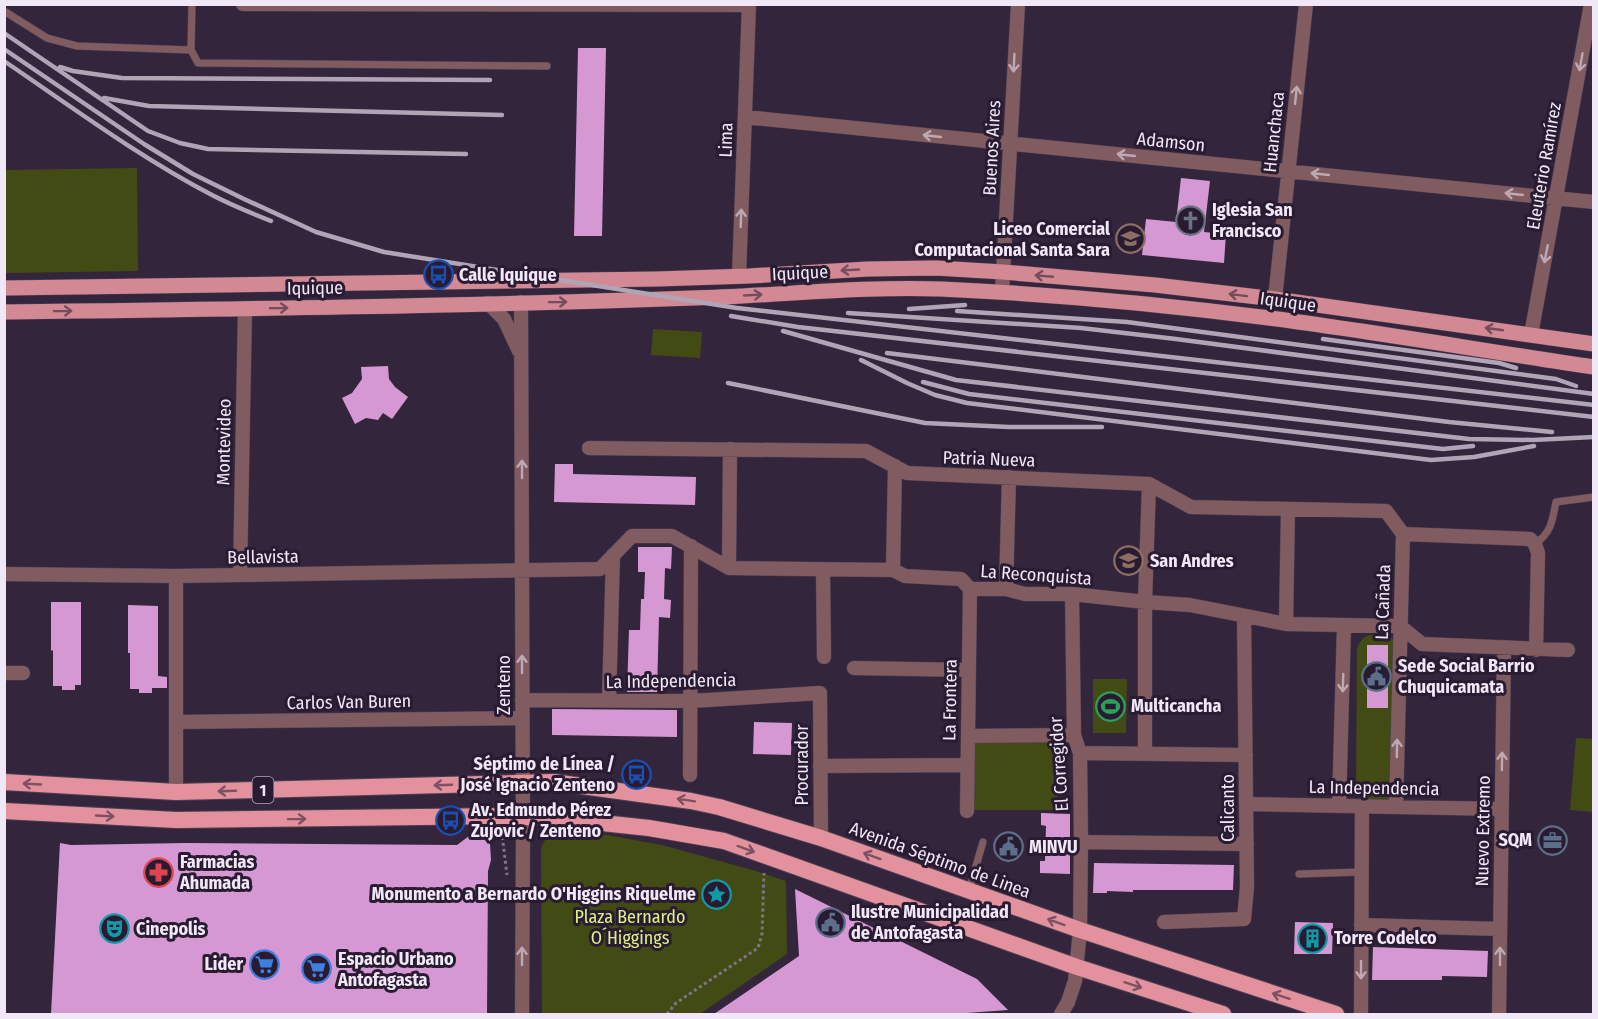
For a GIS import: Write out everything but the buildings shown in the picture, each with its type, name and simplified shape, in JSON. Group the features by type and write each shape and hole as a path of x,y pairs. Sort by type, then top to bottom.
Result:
{"highway":[{"name":"1","path":"4,782 176,792 522,783"},
{"name":"Avenida Séptimo de Linea","path":"522,783 553,782 719,807 821,838 1080,930 1336,1014"},
{"name":"1","path":"4,811 176,820 522,817"},
{"path":"522,817 555,818 649,828 724,842 1077,967 1223,1014"}],"main road":[{"name":"Iquique","path":"4,288 646,280 868,269 936,268 1155,285 1275,299 1593,344"},
{"path":"695,298 715,293 739,276"},
{"path":"447,282 476,293 488,303"},
{"name":"Iquique","path":"4,312 245,309 695,298 870,289 938,289 1154,304 1270,318 1593,367"}],"street":[{"name":"Buenos Aires","path":"1002,292 1017,4"},
{"name":"Huanchaca","path":"1275,299 1306,4"},
{"name":"Eleuterio Ramírez","path":"1531,334 1591,4"},
{"path":"243,5 749,5"},
{"name":"Lima","path":"739,276 749,5"},
{"name":"Adamson","path":"745,117 1593,202"},
{"name":"Zenteno","path":"521,302 522,1014"},
{"name":"Zenteno","path":"488,303 504,319 521,356"},
{"name":"Montevideo","path":"240,575 245,309"},
{"name":"Patria Nueva","path":"589,448 866,451 908,473 1149,484 1191,507 1386,511 1403,534"},
{"path":"729,568 730,449"},
{"path":"893,570 895,466"},
{"path":"1006,589 1009,477"},
{"path":"1145,753 1145,602 1149,484"},
{"path":"1286,624 1288,509"},
{"path":"1403,534 1530,539 1535,544 1538,553 1536,650"},
{"name":"La Cañada","path":"1396,807 1403,534"},
{"name":"La Reconquista","path":"522,572 600,569 632,536 672,536 729,568 893,570 905,576 961,579 970,589 1006,589 1025,594 1072,594 1190,605 1286,624 1400,626"},
{"path":"690,775 691,546"},
{"path":"609,700 613,555"},
{"path":"823,569 824,657"},
{"name":"Bellavista","path":"4,574 176,576 522,572"},
{"path":"176,576 176,792"},
{"name":"La Frontera","path":"967,811 970,589"},
{"name":"El Corregidor","path":"1061,1014 1075,981 1080,930 1080,753 1074,735 1072,594"},
{"name":"Calicanto","path":"1164,922 1244,919 1247,887 1244,616"},
{"name":"La Cañada","path":"1339,806 1344,625"},
{"path":"1400,626 1422,644 1568,650"},
{"name":"Nuevo Extremo","path":"1499,1014 1504,649"},
{"path":"854,668 969,670"},
{"path":"4,673 23,673"},
{"name":"La Independencia","path":"522,700 691,701 820,693"},
{"name":"Procurador","path":"820,693 821,838"},
{"name":"Carlos Van Buren","path":"176,722 522,718"},
{"path":"968,736 1074,735"},
{"path":"1080,753 1246,755"},
{"path":"820,766 967,765"},
{"name":"La Independencia","path":"1246,804 1501,809"},
{"path":"1361,1014 1362,806"},
{"path":"1081,842 1246,844"},
{"path":"1361,926 1500,929"}],"lane":[{"path":"192,4 191,50 198,63 547,66"},
{"path":"4,11 47,38 77,46 191,50"},
{"path":"1535,544 1546,536 1551,526 1556,502 1593,497"},
{"path":"969,890 983,842"},
{"path":"1299,874 1361,872"}],"path":[{"path":"667,1014 676,1004 758,948 762,934 764,873"}],"green space":[{"path":"137,168 138,271 5,273 5,170"},
{"path":"653,329 702,332 700,358 651,355"},
{"path":"1385,634 1392,638 1397,646 1392,799 1376,804 1363,799 1356,790 1357,648 1362,639 1368,635"},
{"name":"Multicancha","path":"1093,679 1127,679 1126,733 1093,733"},
{"path":"1576,738 1593,739 1593,812 1570,810"},
{"path":"972,740 1058,740 1058,810 972,810"},
{"name":"Plaza Bernardo O´Higgings","path":"556,832 590,832 662,845 786,881 787,954 700,1014 542,1014 541,848 547,836"}],"railway":[{"path":"4,33 148,131 180,143 208,149 466,154"},
{"path":"4,49 144,144 193,174 316,232 384,252 737,308 1594,405"},
{"path":"4,61 158,164 219,199 271,221"},
{"path":"60,67 122,78 490,80"},
{"path":"104,98 149,106 502,115"},
{"path":"909,309 965,305"},
{"path":"957,311 1127,322 1556,379 1576,386"},
{"path":"848,313 1081,328 1594,394"},
{"path":"731,316 798,327 1594,417"},
{"path":"783,331 956,380 1469,439 1533,440 1594,437"},
{"path":"1323,339 1499,363 1516,368"},
{"path":"887,353 1449,422 1552,432"},
{"path":"861,360 935,395 967,403 1431,460 1474,457 1534,446"},
{"path":"923,382 969,394 1443,449 1473,446"},
{"path":"728,383 925,423 1009,427 1102,427"}],"place":[{"name":"Iglesia San Francisco","path":"1191,220"},
{"name":"Liceo Comercial Computacional Santa Sara","path":"1131,239"},
{"name":"Calle Iquique","path":"438,275"},
{"name":"San Andres","path":"1129,561"},
{"name":"Sede Social Barrio Chuquicamata","path":"1377,676"},
{"name":"Multicancha","path":"1110,706"},
{"name":"Séptimo de Línea / José Ignacio Zenteno","path":"636,774"},
{"name":"Av. Edmundo Pérez Zujovic / Zenteno","path":"450,820"},
{"name":"SQM","path":"1553,840"},
{"name":"MINVU","path":"1008,847"},
{"name":"Farmacias Ahumada","path":"159,872"},
{"name":"Monumento a Bernardo O'Higgins Riquelme","path":"717,894"},
{"name":"Ilustre Municipalidad de Antofagasta","path":"830,922"},
{"name":"Cinepolis","path":"115,929"},
{"name":"Torre Codelco","path":"1313,938"},
{"name":"Lider","path":"264,964"},
{"name":"Espacio Urbano Antofagasta","path":"317,969"}]}
